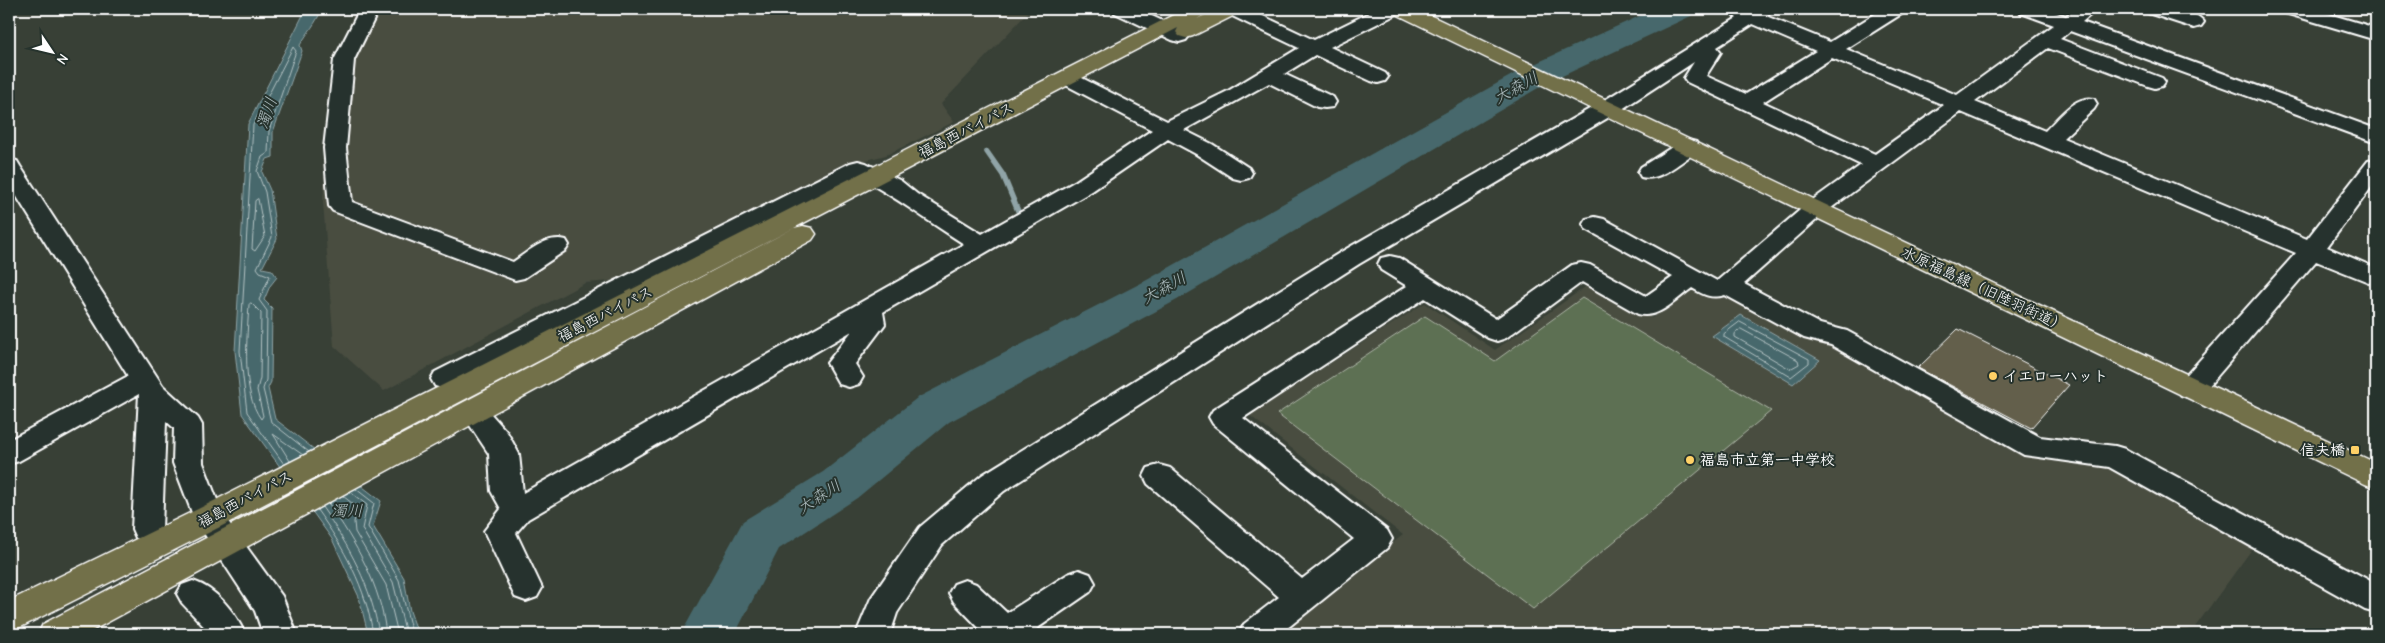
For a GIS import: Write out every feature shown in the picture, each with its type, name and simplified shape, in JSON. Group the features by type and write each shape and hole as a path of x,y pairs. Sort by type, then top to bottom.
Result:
{"main road":[{"name":"福島西バイパス","path":"1171,32 1200,9"},
{"name":"福島西バイパス","path":"54,634 227,526 384,442 1171,32 1233,9"},
{"name":"水原福島線（旧陸羽街道）","path":"1400,9 2376,476"},
{"name":"福島西バイパス","path":"9,617 227,526"}],"street":[{"path":"369,9 344,60 335,148 341,206 515,272 557,245"},
{"path":"1122,9 1171,32"},
{"path":"1233,9 1378,77"},
{"path":"526,588 499,531 517,511 1084,186 1167,130 1268,75 1313,48 1392,9"},
{"path":"1747,102 1896,9"},
{"path":"2028,9 2078,16 2376,136"},
{"path":"2155,9 2194,22"},
{"path":"2292,9 2376,34"},
{"path":"873,634 884,608 931,536 993,483 1350,258 1601,104 1703,48 1747,12 1832,50 1961,102 2376,277"},
{"path":"1595,224 1714,290 1728,286 1738,274 1815,209 2078,16"},
{"path":"2046,40 2155,82"},
{"path":"1703,48 1711,52 1694,78 1877,164"},
{"path":"1268,75 1325,102"},
{"path":"1076,83 1167,130 1241,173"},
{"path":"2049,140 2086,104"},
{"path":"1649,172 1688,146"},
{"path":"9,166 148,386 188,426 188,463 227,526 270,606 280,634"},
{"path":"2191,388 2311,251 2376,166"},
{"path":"448,381 437,367 555,305 578,298 590,307 858,168 885,181 909,199 981,244"},
{"path":"1390,264 1497,332 1581,271 1648,308 1691,276"},
{"path":"1256,634 1376,539 1223,417 1425,286"},
{"path":"1728,286 1813,332 1838,337 2034,446 2115,457 2376,600"},
{"path":"850,377 841,363 872,324 870,309"},
{"path":"9,453 148,386"},
{"path":"148,386 148,529"},
{"path":"481,421 497,440 504,454 506,492 517,511"},
{"path":"1159,476 1302,598"},
{"path":"965,593 1005,633 1079,583"},
{"path":"193,594 222,622 228,634"}],"shaded area":[{"path":"355,9 1031,9 941,104 954,122 886,155 843,166 623,280 585,283 384,391 334,346 323,202 330,78"},
{"name":"福島市立第一中学校","path":"1591,283 1652,318 1693,288 1722,298 1739,298 1838,345 2040,457 2107,462 2255,545 2195,627 2178,634 1276,634 1403,535 1249,415 1425,303 1495,350"}],"green space":[{"path":"1582,298 1771,411 1533,609 1277,414 1425,316 1495,361"}],"water":[{"name":"濁川","path":"306,9 322,9 300,45 302,51 273,132 273,157 267,159 262,172 270,190 277,239 262,268 272,270 277,277 270,286 264,300 272,308 271,382 268,388 275,419 381,501 373,526 404,578 410,611 418,634 368,634 359,597 332,539 242,414 235,351 248,124"},
{"path":"1741,315 1820,360 1793,384 1712,336"}],"building":[{"name":"イエローハット","path":"1958,329 2069,385 2031,428 1918,368"}],"waterway":[{"name":"大森川","path":"708,634 761,535 840,485 933,410 1162,290 1533,77 1680,9"},
{"path":"987,152 1003,175 1018,211"}],"place":[{"name":"イエローハット","path":"1993,376"},
{"name":"信夫橋","path":"2355,450"},
{"name":"福島市立第一中学校","path":"1690,460"}]}
